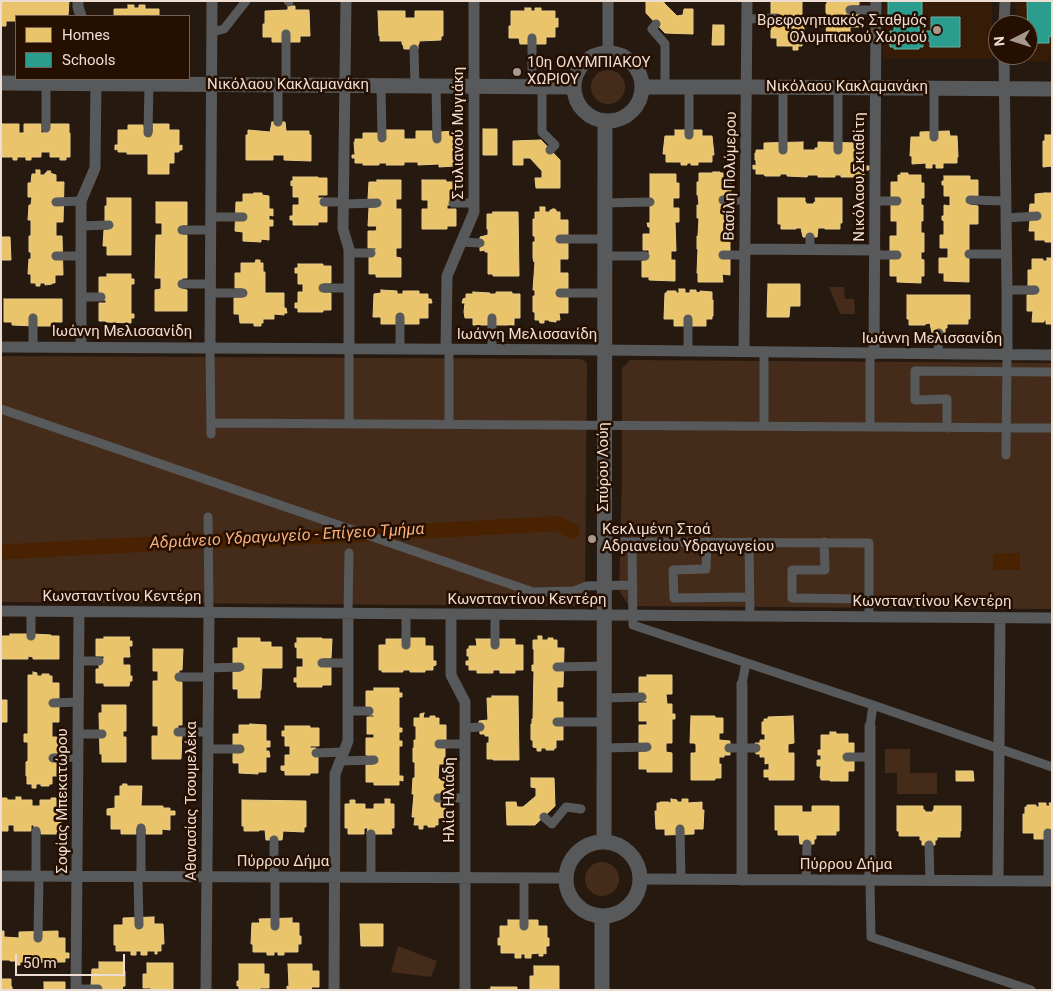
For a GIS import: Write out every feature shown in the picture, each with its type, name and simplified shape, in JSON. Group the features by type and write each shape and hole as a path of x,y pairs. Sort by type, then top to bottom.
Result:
{"street":[{"path":"78,1 81,15"},
{"path":"211,434 212,1"},
{"path":"212,32 224,29 246,1"},
{"path":"346,1 343,229 350,253 349,423"},
{"name":"Στυλιανού Μυγιάκη","path":"448,349 447,276 474,212 474,1"},
{"path":"608,1 608,53"},
{"name":"Βασίλη Πολύμερου","path":"744,352 747,1"},
{"path":"1004,1 1004,15"},
{"path":"850,10 876,5"},
{"name":"Νικόλαου Σκιαθίτη","path":"872,354 875,253 876,5"},
{"path":"747,19 777,18"},
{"path":"656,24 652,29 665,44 666,87"},
{"path":"278,122 286,34"},
{"path":"532,38 542,132 555,145 550,150"},
{"path":"414,49 415,85"},
{"path":"608,53 618,54 628,59 636,67 641,77 642,87 639,102 630,113 618,120 605,121 592,118 583,111 576,100 574,87 579,68 586,60 596,55 608,53"},
{"path":"1004,65 1007,254 1006,455"},
{"path":"81,347 81,201 95,168 94,108 96,81"},
{"name":"Νικόλαου Κακλαμανάκη","path":"1,83 96,81 211,84 574,87"},
{"path":"42,82 46,128"},
{"path":"141,82 148,133"},
{"path":"381,85 382,138"},
{"path":"436,86 437,139"},
{"path":"689,135 690,86"},
{"name":"Νικόλαου Κακλαμανάκη","path":"642,87 1052,88"},
{"path":"783,87 783,150"},
{"path":"838,87 838,150"},
{"path":"934,88 934,137"},
{"name":"Σπύρου Λούη","path":"604,842 605,121"},
{"path":"723,200 745,200"},
{"path":"970,200 1006,201"},
{"path":"56,202 81,201"},
{"path":"875,201 897,201"},
{"path":"324,202 377,203"},
{"path":"605,203 650,202"},
{"path":"452,203 474,203"},
{"path":"1006,218 1037,216"},
{"path":"211,217 243,217"},
{"path":"81,226 109,225"},
{"path":"182,230 211,230"},
{"path":"810,236 810,250"},
{"path":"560,240 605,239"},
{"path":"461,242 480,243"},
{"path":"723,255 745,252 810,250 897,256"},
{"path":"350,253 371,253"},
{"path":"969,254 1007,254"},
{"path":"56,256 81,256"},
{"path":"604,256 645,256"},
{"path":"182,284 243,293"},
{"path":"323,288 349,288"},
{"path":"1007,290 1035,290"},
{"path":"560,293 604,293"},
{"path":"81,297 101,297"},
{"path":"400,317 400,349"},
{"path":"33,318 33,347"},
{"path":"492,318 492,350"},
{"path":"688,319 688,352"},
{"path":"938,354 939,333"},
{"name":"Ιωάννη Μελισσανίδη","path":"1,347 604,350 1052,355"},
{"path":"448,349 449,424"},
{"path":"764,352 764,426"},
{"path":"870,427 872,354"},
{"path":"947,428 947,399 915,400 915,371 1052,372"},
{"path":"1,409 533,592 574,591 587,586 633,585"},
{"path":"211,423 1052,428"},
{"path":"208,518 208,612"},
{"path":"604,542 869,542 869,616"},
{"path":"632,542 633,625 1052,767"},
{"path":"706,542 706,569 673,570 674,598 749,597"},
{"path":"749,542 750,616"},
{"path":"824,542 825,570 792,570 792,598 869,598"},
{"path":"334,990 335,774 348,741 349,553"},
{"name":"Κωνσταντίνου Κεντέρη","path":"1,611 1052,618"},
{"path":"31,612 31,636"},
{"name":"Σοφίας Μπεκατώρου","path":"76,989 79,612"},
{"name":"Αθανασίας Τσουμελέκα","path":"206,990 208,612"},
{"path":"406,614 406,645"},
{"name":"Ηλία Ηλιάδη","path":"451,614 451,675 465,702 465,990"},
{"path":"495,614 495,645"},
{"path":"998,880 1000,618"},
{"path":"78,661 99,661"},
{"path":"322,663 348,663"},
{"path":"742,880 742,684 746,663"},
{"path":"557,667 604,666"},
{"path":"179,677 240,667"},
{"path":"604,698 642,697"},
{"path":"53,703 78,702"},
{"path":"873,705 870,726 871,937 1031,990"},
{"path":"348,711 369,711"},
{"path":"557,722 604,722"},
{"path":"465,728 480,727"},
{"path":"178,732 208,732"},
{"path":"78,734 102,734"},
{"path":"439,744 465,744"},
{"path":"604,748 647,747"},
{"path":"729,748 756,748"},
{"path":"208,749 240,749"},
{"path":"316,753 374,760"},
{"path":"53,758 78,757"},
{"path":"847,757 870,757"},
{"path":"438,798 465,798"},
{"path":"544,817 552,824 566,808 581,808"},
{"path":"139,924 141,828"},
{"path":"680,829 681,879"},
{"path":"36,831 38,938"},
{"path":"1048,833 1050,881"},
{"path":"371,834 371,878"},
{"path":"274,840 276,926"},
{"path":"604,842 615,844 625,849 633,857 638,867 640,879 639,888 629,905 621,912 612,916 602,917 583,912 576,906 566,888 565,878 567,867 573,856 581,848 592,843 604,842"},
{"path":"806,880 807,844"},
{"path":"930,845 930,880"},
{"name":"Πύρρου Δήμα","path":"1,876 565,878"},
{"path":"524,878 524,926"},
{"name":"Πύρρου Δήμα","path":"640,879 1050,881"},
{"path":"602,917 602,990"},
{"path":"76,989 98,990"}],"shaded area":[{"name":"Βρεφονηπιακός Σταθμός Ολυμπιακού Χωριού","path":"883,1 992,1 992,15 988,15 988,59 883,59"},
{"path":"1016,1 1052,1 1052,54 1049,54 1050,61 1038,61 1038,15 1016,15"},
{"path":"608,70 615,71 620,75 624,80 624,94 620,99 615,103 608,104 601,103 596,99 592,94 591,87 592,80 596,75 601,71"},
{"path":"829,287 844,287 845,299 854,299 855,314 840,314"},
{"path":"1,356 581,359 587,363 585,598 579,606 1,602"},
{"path":"630,360 1052,363 1052,609 629,606 619,590 622,368"},
{"path":"1020,553 1020,570 993,570 993,554"},
{"path":"885,749 910,749 910,773 937,773 937,794 897,794 897,773 885,773"},
{"path":"602,862 614,867 619,879 614,891 602,896 590,891 585,879 590,867"},
{"path":"398,946 437,961 431,977 391,972"}],"building: Homes":[{"path":"1,1 69,1 68,15 15,15 15,21 6,21 6,26 1,26"},
{"path":"646,1 664,1 677,16 683,15 684,9 693,9 693,34 665,33 646,13"},
{"path":"771,1 802,1 804,38 802,38 802,46 798,46 798,50 793,50 793,46 777,46 777,38 771,38"},
{"path":"827,1 859,1 859,5 850,5 850,13 859,13 859,27 850,27 850,36 844,38 835,36 835,39 831,39 831,36 826,36"},
{"path":"128,5 134,5 134,8 139,8 139,5 145,5 145,9 159,9 159,15 114,15 114,9 128,9"},
{"path":"288,6 295,6 295,10 309,10 310,36 300,36 300,42 272,42 272,37 263,37 265,11 288,10"},
{"path":"525,8 531,8 531,11 535,11 535,8 541,8 541,11 555,11 555,19 558,18 558,27 555,27 555,37 546,37 546,44 520,44 519,38 509,38 511,11 525,11"},
{"path":"378,11 405,11 405,18 415,18 415,11 443,11 443,36 441,36 441,40 419,41 418,49 404,49 402,41 380,41"},
{"path":"713,25 724,25 724,45 712,45"},
{"path":"272,122 285,122 286,131 309,131 309,135 311,135 311,161 284,160 284,155 273,155 273,160 246,160 246,135 248,135 248,130 270,132"},
{"path":"2,124 19,124 19,133 24,133 24,124 41,124 41,133 44,133 44,127 50,124 69,124 70,157 66,157 66,160 60,160 60,157 50,157 50,152 41,152 41,157 31,157 31,160 26,160 26,157 17,157 17,160 13,160 13,157 2,157"},
{"path":"153,124 169,124 169,130 179,130 179,146 182,145 182,150 174,152 174,163 169,163 169,174 148,174 148,154 127,154 127,152 118,152 118,149 115,150 115,145 118,145 118,130 128,130 128,125 143,125 144,133 153,133"},
{"path":"483,129 497,129 497,155 483,155"},
{"path":"386,130 404,130 404,139 416,139 416,131 432,131 432,139 437,139 440,132 455,131 455,140 463,140 464,164 439,167 439,164 418,165 418,162 404,162 404,165 379,163 379,165 363,165 363,163 355,163 355,158 352,158 352,155 355,155 355,139 363,139 363,133 378,133"},
{"path":"675,130 702,130 702,136 712,136 714,155 712,155 712,162 698,162 698,165 687,163 687,165 681,165 681,162 666,162 666,154 663,154 665,136 675,136"},
{"path":"949,131 950,136 957,136 957,163 943,163 943,168 936,168 936,164 932,164 932,168 926,168 926,163 912,164 912,156 910,156 911,137 920,137 920,132"},
{"path":"1045,135 1052,135 1052,166 1043,167 1043,141 1045,141"},
{"path":"541,140 560,160 560,188 536,188 535,178 542,178 542,171 530,158 523,158 523,165 513,165 513,141"},
{"path":"803,142 803,150 815,150 815,148 818,148 818,142 857,143 857,151 865,151 865,166 869,166 869,170 865,170 864,175 857,175 857,177 835,175 835,177 818,177 818,175 808,175 807,177 787,176 787,174 765,176 764,174 756,174 756,169 753,169 753,165 756,166 755,153 756,150 764,150 764,143"},
{"path":"36,170 40,170 40,175 45,175 47,171 51,171 50,173 56,175 56,182 64,182 63,222 56,222 56,236 62,236 63,275 55,275 55,283 45,285 45,283 40,283 40,286 36,286 36,283 31,283 31,274 28,274 29,259 31,259 29,236 31,236 31,220 28,220 29,205 31,205 32,197 28,197 28,183 31,183 32,174 36,174"},
{"path":"699,173 723,173 723,180 731,180 731,222 723,222 723,235 730,235 730,275 722,274 723,282 698,282 697,236 699,218 697,218 697,205 699,205 697,182 699,182"},
{"path":"901,173 921,175 921,183 924,183 924,198 921,198 923,221 921,221 921,233 924,233 924,252 921,252 921,259 924,260 924,276 921,276 921,283 897,282 897,276 890,276 890,236 897,236 897,221 891,221 891,182 898,182 898,175 901,175"},
{"path":"650,174 676,174 676,183 679,183 679,198 673,198 673,208 679,208 679,222 675,222 676,251 671,251 671,260 675,260 675,281 649,280 649,277 642,277 642,261 645,261 645,254 649,254 649,250 643,250 643,234 650,234 650,227 648,227 647,223 650,223"},
{"path":"944,176 970,176 970,180 978,180 978,196 970,196 970,205 978,206 978,224 969,224 969,282 944,281 944,273 939,273 939,258 948,258 948,248 940,248 940,235 944,235 942,216 944,216 944,205 950,206 950,196 944,196 942,181 944,181"},
{"path":"293,177 327,178 327,195 318,195 318,198 324,198 327,206 327,222 318,222 318,225 293,225 293,220 290,220 290,216 293,216 293,205 299,205 299,197 293,197 291,181 293,181"},
{"path":"377,180 401,180 401,199 396,199 396,209 401,209 401,248 396,248 396,257 401,258 401,277 376,277 376,274 369,274 369,257 371,257 371,250 376,250 376,248 368,248 368,231 376,231 377,226 368,226 369,208 377,208 377,199 368,199 369,182 377,182"},
{"path":"422,180 455,182 455,201 453,205 447,205 447,209 456,209 456,226 447,226 447,229 422,229 422,209 428,209 428,200 422,200"},
{"path":"262,193 262,195 269,196 269,209 273,209 273,216 269,215 269,220 273,220 273,226 269,226 269,240 261,239 261,242 243,241 243,232 235,231 236,202 243,202 243,194"},
{"path":"1052,193 1052,242 1035,240 1035,231 1029,231 1030,220 1037,221 1037,214 1029,214 1030,204 1035,204 1035,194"},
{"path":"107,198 131,198 131,255 107,255 107,246 103,246 104,230 109,230 109,223 105,223"},
{"path":"778,198 805,198 806,204 814,204 816,202 815,198 842,198 842,223 840,223 840,229 818,228 817,237 803,237 801,228 781,229 781,224 778,224"},
{"path":"156,202 187,202 187,225 182,225 182,235 187,235 187,278 182,278 182,289 187,290 187,311 155,311 155,290 161,289 161,278 155,278 156,235 162,235 162,223 156,223"},
{"path":"540,207 545,207 545,212 555,209 557,212 560,212 560,220 568,220 568,259 560,259 560,273 568,273 568,313 559,313 560,320 556,320 556,322 544,320 544,323 540,323 539,320 535,320 535,312 533,312 535,262 533,258 533,242 535,242 535,236 533,236 533,219 535,219 535,212 540,212"},
{"path":"493,212 518,212 519,276 493,276 493,274 488,274 488,252 485,252 485,250 480,251 480,237 488,235 487,214 492,214"},
{"path":"1,237 10,237 11,260 1,260"},
{"path":"1047,258 1052,258 1051,324 1046,324 1046,320 1044,322 1032,322 1033,311 1027,311 1027,295 1035,295 1035,285 1028,286 1028,270 1032,270 1032,259 1047,261"},
{"path":"256,260 260,260 260,263 263,263 265,293 284,293 284,308 286,308 287,313 284,313 284,315 274,314 274,319 263,319 261,326 254,326 254,323 240,323 239,314 234,314 234,298 243,298 243,288 235,288 235,273 241,273 241,263 255,263"},
{"path":"298,264 323,264 323,266 331,266 331,283 323,283 323,293 331,293 331,310 323,310 323,312 298,312 298,308 295,308 295,303 298,303 298,292 303,292 303,284 298,284 298,273 295,273 295,268 298,268"},
{"path":"107,274 131,274 131,279 134,279 134,284 131,284 131,314 134,314 134,318 131,318 131,323 99,321 99,303 106,303 106,300 101,300 99,294 99,277 107,277"},
{"path":"768,284 800,284 800,306 790,306 789,317 767,317"},
{"path":"679,289 685,289 685,293 690,293 690,290 696,290 696,292 700,293 700,291 712,292 713,316 712,319 706,319 706,326 674,326 674,319 664,319 665,293 667,291 676,291 676,293 679,293"},
{"path":"381,290 397,291 397,294 403,294 403,291 419,291 419,294 428,294 428,299 431,299 432,303 428,303 428,318 419,318 419,324 381,324 381,317 373,317 374,294 381,293"},
{"path":"473,292 496,294 496,292 512,292 512,294 520,294 520,318 514,318 514,325 473,325 473,318 465,318 465,303 462,303 463,299 466,298 466,294 473,294"},
{"path":"907,295 970,295 970,319 968,319 968,324 947,324 945,333 932,333 930,323 925,325 909,325 909,319 907,319"},
{"path":"4,299 62,299 62,322 53,322 53,326 35,326 12,325 12,322 4,322"},
{"path":"10,634 59,636 59,659 33,659 33,657 28,656 28,659 2,659 1,636 10,636"},
{"path":"538,636 542,636 542,640 553,638 553,640 557,640 557,648 564,648 563,687 557,687 557,702 563,702 563,718 557,718 556,724 563,724 563,740 556,740 556,748 554,750 541,748 541,751 537,751 537,748 533,747 533,740 531,740 534,671 532,671 532,665 534,665 533,640 538,640"},
{"path":"104,637 130,637 129,641 132,641 132,646 129,646 130,657 123,657 123,665 130,665 132,681 130,681 129,686 104,686 104,683 96,683 96,669 99,669 99,659 104,659 104,656 96,656 96,639 104,639"},
{"path":"238,638 260,638 260,642 271,642 271,647 282,647 282,668 262,668 260,698 238,698 238,689 233,689 233,672 240,672 240,663 233,663 233,648 238,648"},
{"path":"297,638 332,639 331,658 322,658 322,667 331,667 331,685 297,687 297,682 294,682 294,678 297,678 297,667 303,667 303,658 297,658 295,643 297,643"},
{"path":"409,638 425,638 425,646 433,646 433,661 436,661 436,665 433,666 433,670 425,670 425,672 403,670 403,672 382,672 382,670 379,670 379,645 386,645 386,639 402,639 402,645 409,646"},
{"path":"476,639 492,639 492,645 500,645 499,639 515,639 515,645 523,645 523,670 515,670 515,673 500,673 500,670 493,670 493,673 477,673 477,670 469,670 469,665 466,665 466,661 469,661 467,649 469,649 469,646 477,646"},
{"path":"153,649 183,649 182,670 179,670 179,682 182,682 182,725 178,725 178,736 182,736 181,759 152,759 152,736 158,736 158,726 153,726 153,681 158,681 158,671 153,671"},
{"path":"33,672 37,673 37,676 49,674 49,676 52,676 52,683 59,683 59,722 52,722 52,737 60,737 59,776 52,776 52,784 49,784 49,786 36,784 36,788 32,788 32,784 27,784 26,762 28,761 28,742 24,742 24,734 28,734 28,675 33,675"},
{"path":"647,675 672,675 672,694 666,694 667,704 672,704 672,714 675,714 675,719 672,719 672,743 666,743 666,752 672,753 672,772 647,772 647,769 639,769 639,752 647,752 647,743 639,743 639,725 647,725 647,721 639,721 639,703 647,703 647,701 642,701 639,694 639,677 647,677"},
{"path":"374,688 399,688 399,693 402,693 402,697 399,697 399,728 402,728 402,732 399,732 399,741 402,741 402,746 399,746 399,776 403,776 403,781 399,780 399,785 374,785 374,782 366,782 366,765 374,765 374,756 366,755 366,738 374,738 374,734 367,734 367,717 374,717 374,715 369,715 369,707 366,707 366,691 374,691"},
{"path":"492,696 518,696 519,760 487,759 489,736 480,734 479,721 488,720 487,698 492,698"},
{"path":"1,700 7,700 7,722 1,722"},
{"path":"102,705 126,705 126,731 123,731 123,737 126,737 126,762 102,762 102,754 100,754 99,713 102,713"},
{"path":"424,713 423,718 435,716 435,718 439,718 439,725 446,725 446,741 439,741 439,748 445,748 445,764 439,764 438,779 445,779 445,818 438,818 438,825 435,825 435,827 423,825 423,829 419,829 419,825 414,825 415,817 412,817 413,778 415,778 413,748 414,740 416,740 414,718 420,718 420,714"},
{"path":"691,716 723,718 723,733 719,733 719,740 730,741 730,755 719,757 721,778 715,778 715,780 691,780 691,753 696,752 696,744 690,743"},
{"path":"793,716 794,743 788,744 788,753 794,753 794,780 769,780 769,777 764,777 764,770 769,770 769,763 765,764 765,757 760,757 760,754 756,754 755,743 765,740 765,734 762,734 762,722 764,722 764,719 768,719 768,717"},
{"path":"239,725 266,725 266,741 270,741 270,747 266,747 270,757 266,757 266,772 258,772 258,774 239,773 239,763 233,763 233,734 239,734"},
{"path":"285,726 319,728 319,746 310,746 310,748 316,748 318,773 310,773 310,775 285,775 285,771 281,770 281,766 285,766 285,755 290,755 290,746 285,746 285,736 282,736"},
{"path":"830,732 848,734 848,743 854,743 854,771 848,771 848,781 830,781 821,780 820,778 821,766 817,766 817,760 821,760 818,750 821,750 821,735 830,735"},
{"path":"956,771 973,771 974,781 956,781"},
{"path":"531,778 554,778 555,806 535,825 507,825 506,802 516,802 517,807 523,807 536,796 536,788 531,787"},
{"path":"127,784 127,786 142,786 141,806 163,806 163,808 170,808 170,811 175,811 175,815 170,815 170,830 162,829 162,834 146,834 146,828 136,828 136,834 121,834 121,829 111,829 111,815 107,815 107,809 115,808 115,796 120,796 120,786"},
{"path":"16,797 21,797 21,800 32,800 32,806 40,806 40,800 56,798 56,800 61,800 61,825 57,825 57,834 41,834 41,831 34,831 34,825 31,825 31,831 14,831 14,825 8,825 8,831 1,831 1,800 2,798 7,798 7,800 16,800"},
{"path":"385,799 390,799 390,804 394,804 394,828 391,828 392,834 367,834 368,828 364,828 364,834 348,834 348,828 345,828 345,804 350,804 350,800 355,800 355,804 365,804 365,809 374,809 374,804 385,804"},
{"path":"671,799 677,800 677,802 682,802 682,799 688,799 688,803 702,802 702,810 704,810 703,829 694,829 694,834 665,835 665,829 656,829 655,811 657,811 657,803 671,803"},
{"path":"242,800 306,801 306,827 304,827 304,832 283,831 282,840 266,840 265,830 244,831 244,826 242,826"},
{"path":"1039,803 1046,803 1046,806 1050,806 1049,803 1052,803 1052,839 1034,839 1034,833 1023,833 1025,807 1027,805 1036,805 1036,807 1039,807"},
{"path":"775,806 802,806 802,812 812,812 812,806 839,806 839,831 836,831 836,835 816,835 814,844 800,844 799,835 778,835 778,830 775,830"},
{"path":"897,806 923,806 925,812 933,812 934,806 961,806 960,837 937,837 935,845 922,845 920,836 899,836 899,831 897,831"},
{"path":"154,917 154,924 163,924 164,944 161,944 161,951 157,951 157,954 155,954 155,951 147,951 147,955 141,955 141,951 136,951 136,955 131,955 131,951 116,951 116,945 114,945 114,925 123,925 123,918"},
{"path":"292,918 292,923 299,923 301,944 298,944 298,952 284,952 284,955 278,955 278,952 274,952 274,955 267,955 267,952 253,952 253,944 251,944 252,923 260,923 259,919"},
{"path":"508,920 538,920 538,926 547,926 549,946 546,946 546,954 543,953 543,956 539,956 539,953 531,954 531,958 525,958 525,954 521,954 521,958 515,958 515,953 501,953 501,945 498,945 500,926 508,926"},
{"path":"360,924 383,924 383,946 361,946"},
{"path":"1,931 4,931 4,937 19,938 19,932 58,931 58,938 65,938 65,953 69,953 69,958 65,958 65,962 58,963 35,962 35,964 27,964 27,962 20,962 20,965 16,965 16,961 1,960"},
{"path":"99,962 124,962 125,986 123,986 122,990 98,990 91,986 92,969 99,969"},
{"path":"147,963 173,963 173,990 143,988 143,974 147,974"},
{"path":"239,964 264,964 264,974 269,974 269,988 239,990 237,981 239,981"},
{"path":"288,964 312,964 312,971 319,971 319,987 311,987 312,990 287,990 287,986 289,987"},
{"path":"534,966 559,966 559,990 530,990 530,976 534,976"},
{"path":"1,979 11,979 12,990 1,990"},
{"path":"44,982 65,982 65,990 44,990"},
{"path":"491,987 517,987 517,990 485,990 491,989"}],"building: Schools":[{"path":"888,1 922,1 922,18 919,18 919,31 931,31 931,17 960,17 960,47 930,47 930,41 923,41 923,47 919,47 919,49 894,49 894,47 890,47 889,33 894,31 894,17 888,17"},
{"path":"1027,1 1052,1 1052,43 1051,36 1049,36 1049,43 1038,43 1038,15 1027,15"}],"waterway":[{"name":"Αδριάνειο Υδραγωγείο - Επίγειο Τμήμα","path":"1,552 550,524 558,524 572,531"}],"place":[{"name":"Βρεφονηπιακός Σταθμός Ολυμπιακού Χωριού","path":"937,30"},
{"name":"10η ΟΛΥΜΠΙΑΚΟΥ ΧΩΡΙΟΥ","path":"517,72"},
{"name":"Κεκλιμένη Στοά Αδριανείου Υδραγωγείου","path":"592,539"}]}
